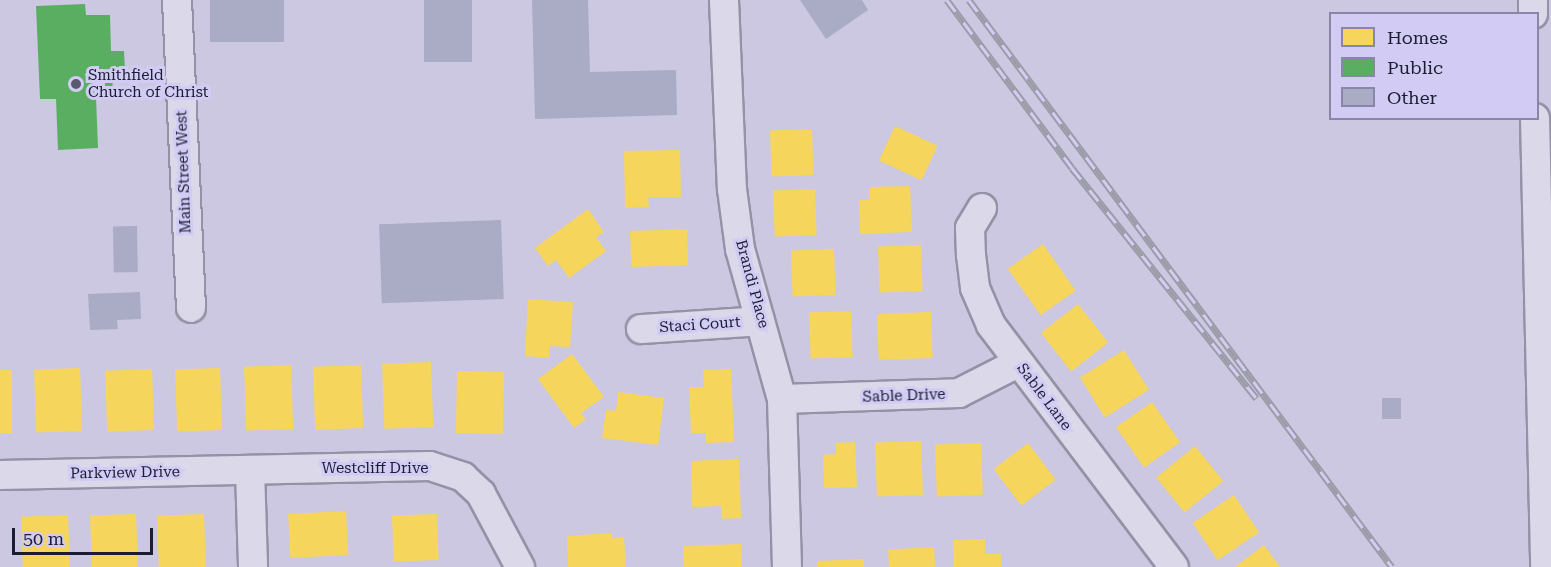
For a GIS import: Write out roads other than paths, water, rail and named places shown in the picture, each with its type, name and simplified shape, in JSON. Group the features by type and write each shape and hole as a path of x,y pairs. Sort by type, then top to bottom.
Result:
{"street":[{"name":"Main Street West","path":"177,0 191,308"},
{"name":"Brandi Place","path":"724,0 732,189 740,249 782,399 788,567"},
{"path":"1535,120 1545,567"},
{"name":"Sable Lane","path":"982,207 970,228 975,288 991,325 1174,567"},
{"name":"Staci Court","path":"641,329 760,321"},
{"name":"Sable Drive","path":"782,399 959,393 1018,363"},
{"name":"Westcliff Drive","path":"250,470 404,465 463,477 481,494 520,567"},
{"path":"250,470 253,567"},
{"name":"Parkview Drive","path":"0,475 250,470"}],"railway":[{"path":"947,0 1072,168 1256,398"},
{"path":"969,0 1392,567"}],"place":[{"name":"Smithfield Church of Christ","path":"76,84"}]}
